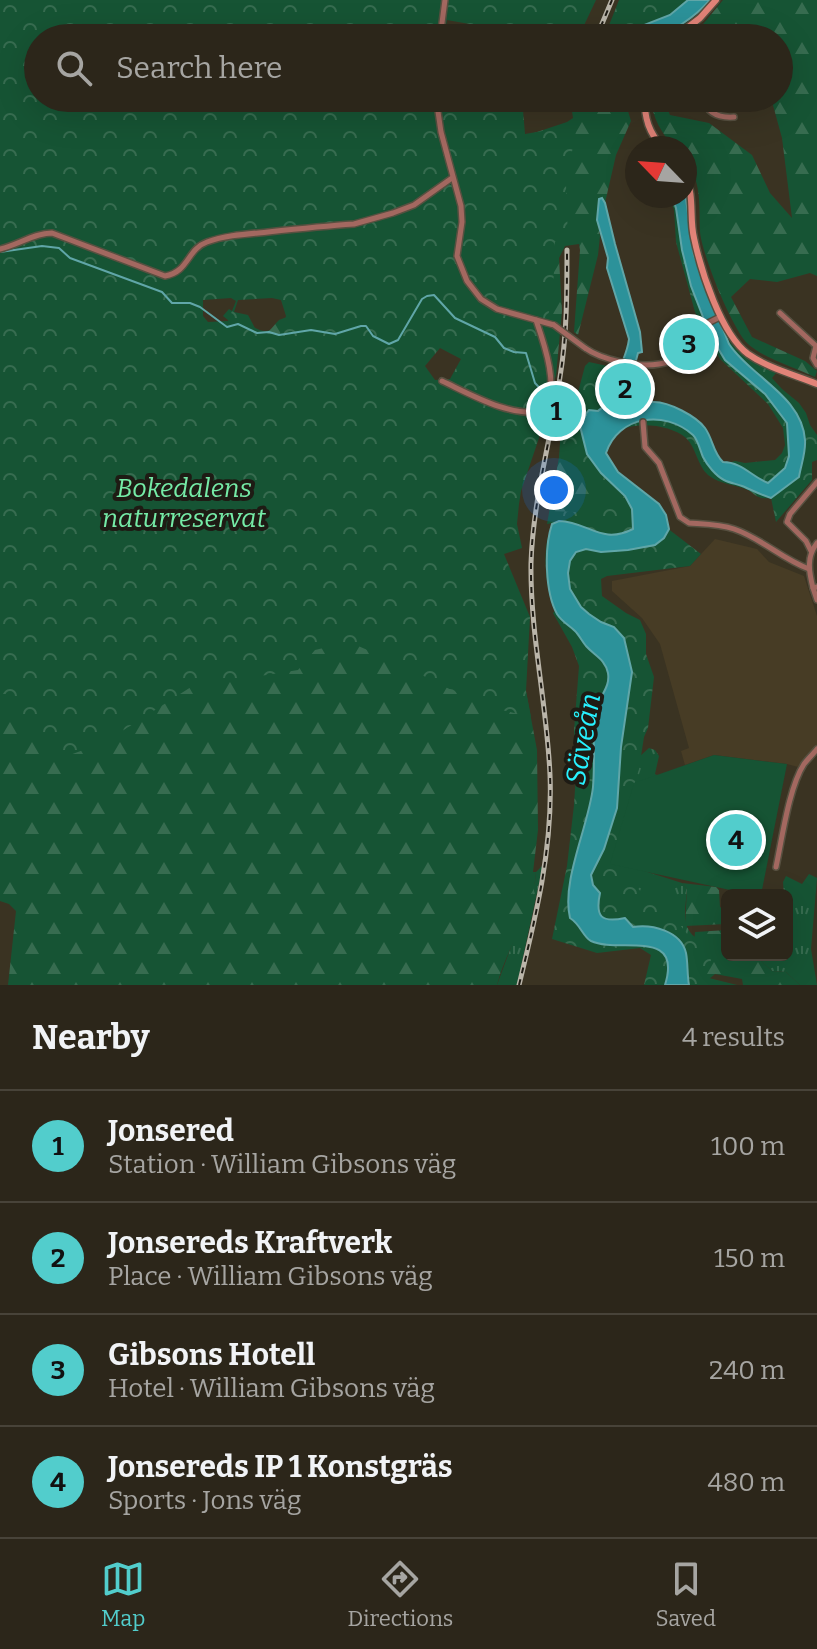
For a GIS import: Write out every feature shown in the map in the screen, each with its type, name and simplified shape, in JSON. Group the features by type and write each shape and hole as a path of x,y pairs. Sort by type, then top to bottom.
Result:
{"street":[{"path":"442,24 445,0"},
{"path":"692,24 716,0"},
{"path":"438,112 461,206 457,256 467,281 481,299 497,309 554,325 599,356 640,365 659,364 703,351 700,327 720,318"},
{"path":"644,112 654,136"},
{"path":"712,112 725,118 734,117"},
{"path":"0,249 39,234 52,233 165,276 181,270 202,244 240,235 367,221 414,205 452,178"},
{"path":"691,208 692,234 720,318 737,344 748,354 817,384"},
{"path":"780,313 816,346 813,358 817,365"},
{"path":"442,381 507,408 543,411 550,400 550,377 536,319"},
{"path":"643,422 645,447 659,463 682,520 733,528 809,569"},
{"path":"811,551 806,541 787,522 817,482"},
{"path":"817,543 811,551 809,569 817,600"},
{"path":"776,867 799,773 817,749"}],"shaded area":[{"path":"715,539 757,549 769,562 804,576 817,616 817,745 798,767 714,755 685,765 681,751 689,748 660,644 642,618 612,591 612,581 690,566"}],"green space":[{"name":"Bokedalens naturreservat","path":"0,0 596,0 585,24 469,24 447,20 446,24 24,24 24,112 523,112 525,134 577,125 566,184 568,240 555,242 552,296 544,324 548,334 550,366 539,438 519,504 517,524 522,548 504,554 530,617 526,691 531,717 481,705 349,642 315,650 298,670 191,687 105,742 59,759 0,687","holes":["231,298 236,301 228,321 208,322 203,316 203,300","238,300 281,300 286,316 279,337 256,330 248,315 234,312","440,348 461,359 450,379 435,380 425,366"]},
{"path":"619,0 709,0 684,24 610,24"},
{"path":"723,0 817,0 817,276 810,273 777,282 750,279 731,297 752,337 805,361 817,371 815,377 762,354 741,336 718,290 702,241 697,136 666,136 653,112 669,112 670,115 709,123 752,155 770,193 792,218 782,138 775,112 793,112 793,24 703,24"},
{"path":"572,112 628,112 631,121 616,155 605,203 602,198 597,219 600,236 598,255 578,335 574,332 579,244 565,246 559,258 562,311 556,376 494,541 509,601 537,750 538,830 534,888 497,985 8,985 16,911 0,901 0,349 195,334 191,290 204,324 233,324 223,316 229,309 254,328 270,330 279,320 292,315 522,137 573,118","holes":["419,326 502,387 429,412"]},
{"path":"688,208 691,244 722,330 746,356 776,373 772,378 799,403 817,435 817,460 812,462 812,480 776,522 771,498 760,498 748,490 708,475 689,442 678,433 656,426 632,426 613,435 605,444 603,460 667,528 701,554 690,566 601,579 602,596 640,620 646,634 646,654 654,677 648,728 623,822 618,871 645,895 675,914 688,935 708,947 711,961 702,985 644,985 651,955 640,948 597,953 552,939 567,866 574,805 577,758 574,731 579,666 553,613 547,578 547,540 555,521 550,514 552,511 597,513 598,492 575,472 565,456 559,458 566,402 577,396 585,366 589,362 612,367 623,364 615,380 600,378 599,390 617,393 617,398 674,409 718,460 745,463 775,460 785,445 783,428 768,404 720,359 695,312 676,242 674,210"},
{"path":"569,402 583,417 632,509 547,524"},
{"path":"649,748 659,756 638,869 682,883 687,889 687,927 695,937 709,978 737,985 699,985 597,881 625,825 639,757"},
{"path":"714,755 787,764 762,889 725,889 610,864 634,783"},
{"path":"543,865 517,985 497,985 536,872"},
{"path":"809,874 817,878 811,949 817,985 800,985 786,972 772,971 761,961 793,961 793,889 784,889 783,882 786,876 802,884"},
{"path":"682,883 719,890 721,924 685,926 687,889"},
{"path":"721,930 721,961 761,961 772,971 786,972 800,985 743,985 742,979 715,974 702,985 690,985 695,932"}],"water":[{"path":"688,0 710,0 681,24 647,24 670,15"},
{"path":"602,198 605,203 640,332 642,352 638,353 635,364 639,376 635,402 660,403 689,414 705,428 723,462 736,464 768,483 785,468 789,456 787,423 765,394 725,360 710,335 691,286 676,208 687,208 694,255 729,344 795,411 802,425 805,445 799,477 771,498 718,476 705,460 695,437 681,427 656,420 631,424 612,441 606,453 618,472 659,504 666,515 669,529 655,545 601,552 586,549 576,552 570,561 570,589 581,607 601,622 614,627 624,638 632,672 621,747 617,808 604,849 591,875 593,885 600,893 599,913 605,919 625,918 633,927 665,931 678,939 687,957 689,985 665,985 668,967 665,955 657,949 591,941 570,918 569,887 593,787 594,720 608,677 602,661 557,614 550,594 547,557 552,524 559,521 612,535 633,529 632,509 625,496 587,454 580,426 589,410 598,411 614,399 629,339 607,268 608,258 597,220 599,199"}],"waterway":[{"path":"0,252 42,246 59,248 70,258 162,292 172,303 190,303 200,307 227,327 238,324 257,333 279,335 311,330 335,334 366,326 373,336 389,344 398,340 422,299 434,295 455,318 495,337 504,348 526,353 535,383 547,396"},
{"path":"569,408 586,415"}],"railway":[{"path":"602,24 612,0"},
{"path":"519,985 537,907 549,828 550,775 533,616 531,563 539,493 562,361 567,250"}],"place":[{"name":"Gibsons Hotell","path":"689,344"},
{"name":"Jonsereds Kraftverk","path":"625,389"},
{"name":"Jonsered","path":"556,411"},
{"name":"Jonsereds IP 1 Konstgräs","path":"736,840"}],"water label":[{"name":"Säveån","path":"583,739"}]}
